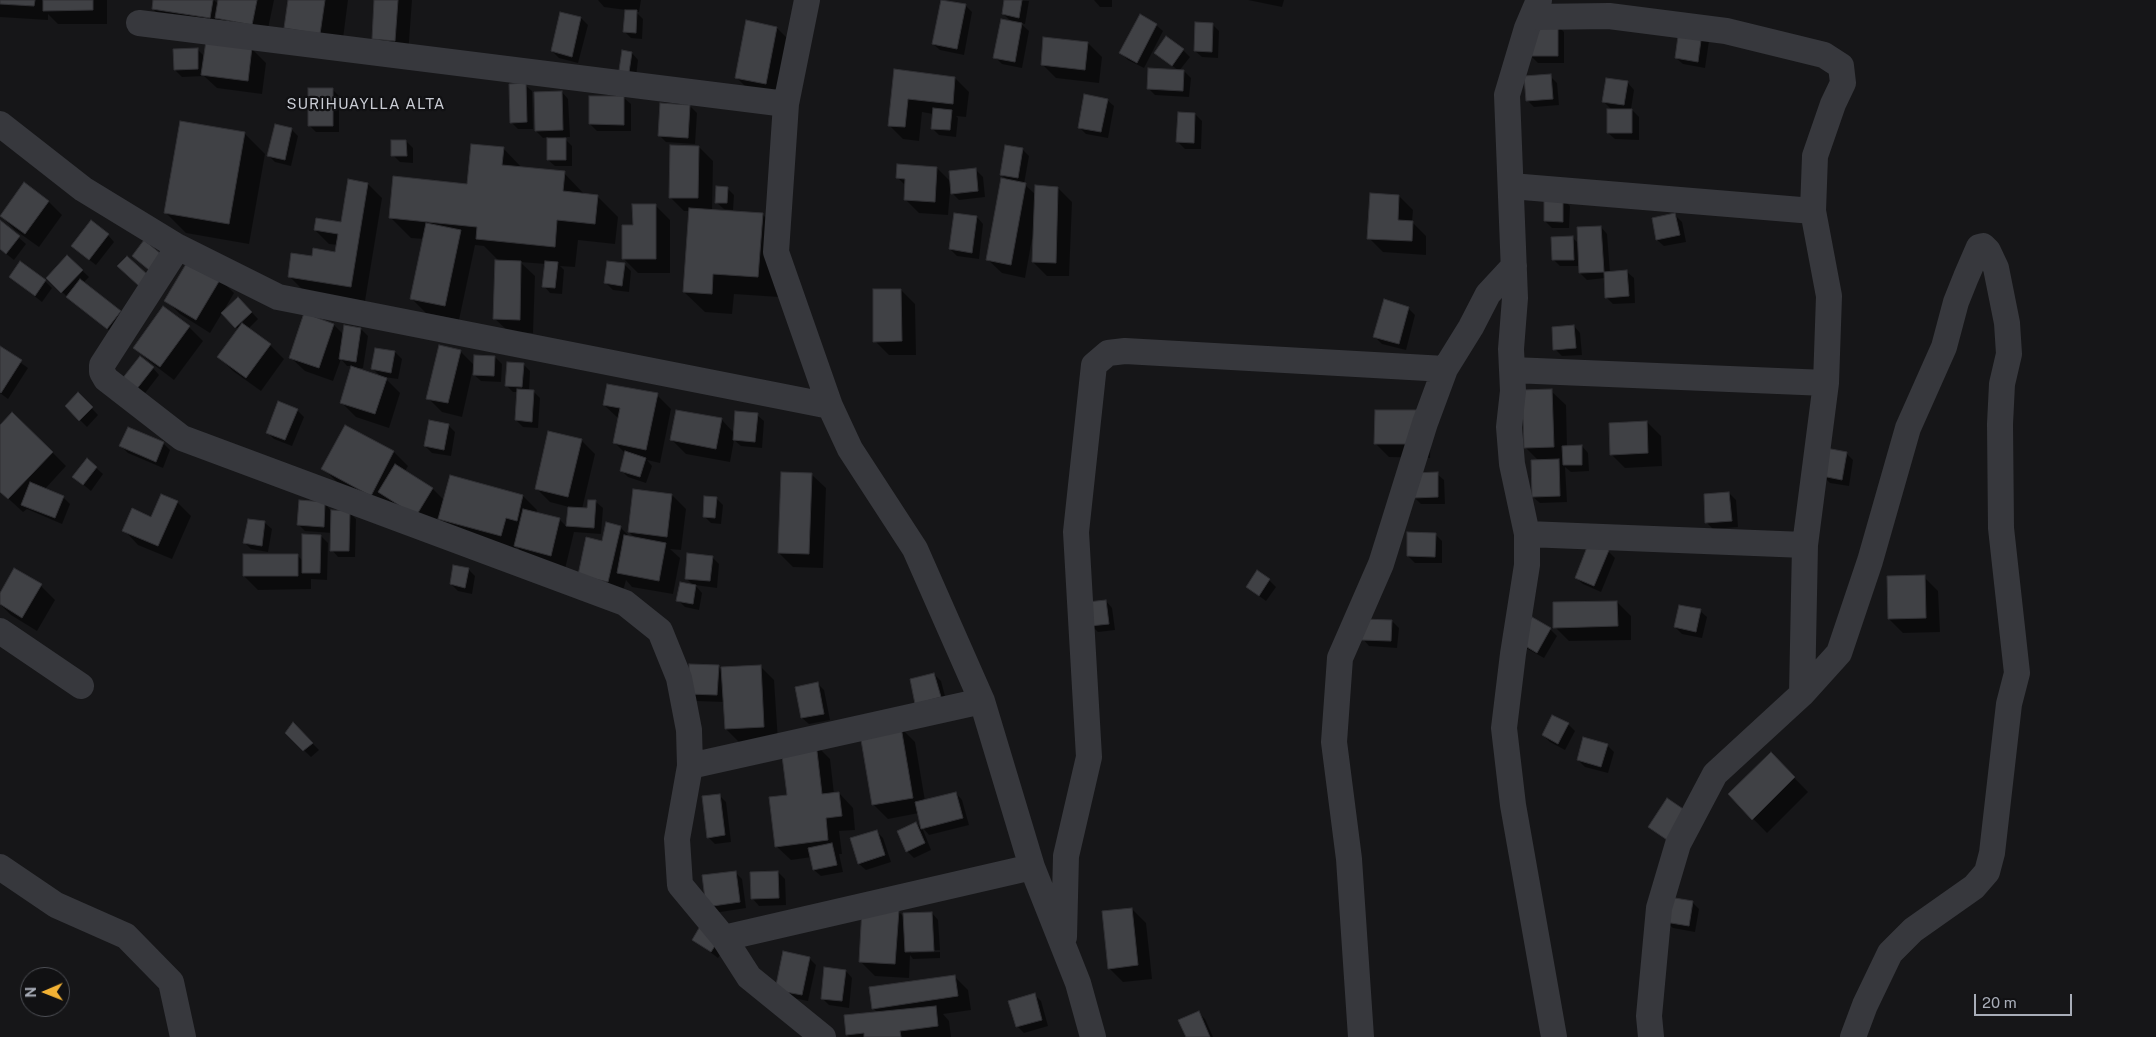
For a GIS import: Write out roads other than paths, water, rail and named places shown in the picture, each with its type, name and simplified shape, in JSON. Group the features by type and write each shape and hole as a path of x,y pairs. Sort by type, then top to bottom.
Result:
{"street":[{"path":"807,0 786,104 776,252 830,406 850,449 916,549 982,701 1032,867 1078,983 1093,1037"},
{"path":"1554,1037 1513,805 1504,728 1513,654 1528,565 1527,534 1512,464 1509,427 1512,370 1511,350 1515,298 1507,95 1536,9 1726,31 1824,55 1841,66 1843,82 1833,104 1815,156 1813,211 1829,296 1826,383 1805,545 1802,694"},
{"path":"139,23 786,104"},
{"path":"0,124 83,189 178,248 278,297 830,406"},
{"path":"1511,186 1813,211"},
{"path":"1651,1037 1649,1016 1659,908 1678,844 1715,774 1802,694 1839,653 1870,560 1908,428 1944,347 1956,302 1966,276 1979,247 1983,246 1988,251 1996,268 2007,323 2009,354 2002,384 2000,424 2001,528 2017,673 2009,704 1992,853 1987,872 1974,886 1913,930 1890,953 1865,1005 1853,1037"},
{"path":"178,248 102,364 102,372 106,379 182,438 625,603 660,631 679,678 689,730 690,766 677,839 680,885 724,938 750,977 823,1037"},
{"path":"1361,1037 1349,859 1334,742 1340,658 1381,564 1425,423 1445,369 1471,327 1488,294 1514,266"},
{"path":"1064,950 1066,856 1089,756 1076,532 1094,365 1108,353 1125,351 1445,369"},
{"path":"1512,370 1826,383"},
{"path":"1527,534 1805,545"},
{"path":"0,631 81,686"},
{"path":"690,766 982,701"},
{"path":"0,867 56,905 126,936 171,982 183,1037"},
{"path":"724,938 1032,867"}],"district":[{"name":"SURIHUAYLLA ALTA","path":"366,104"}]}
